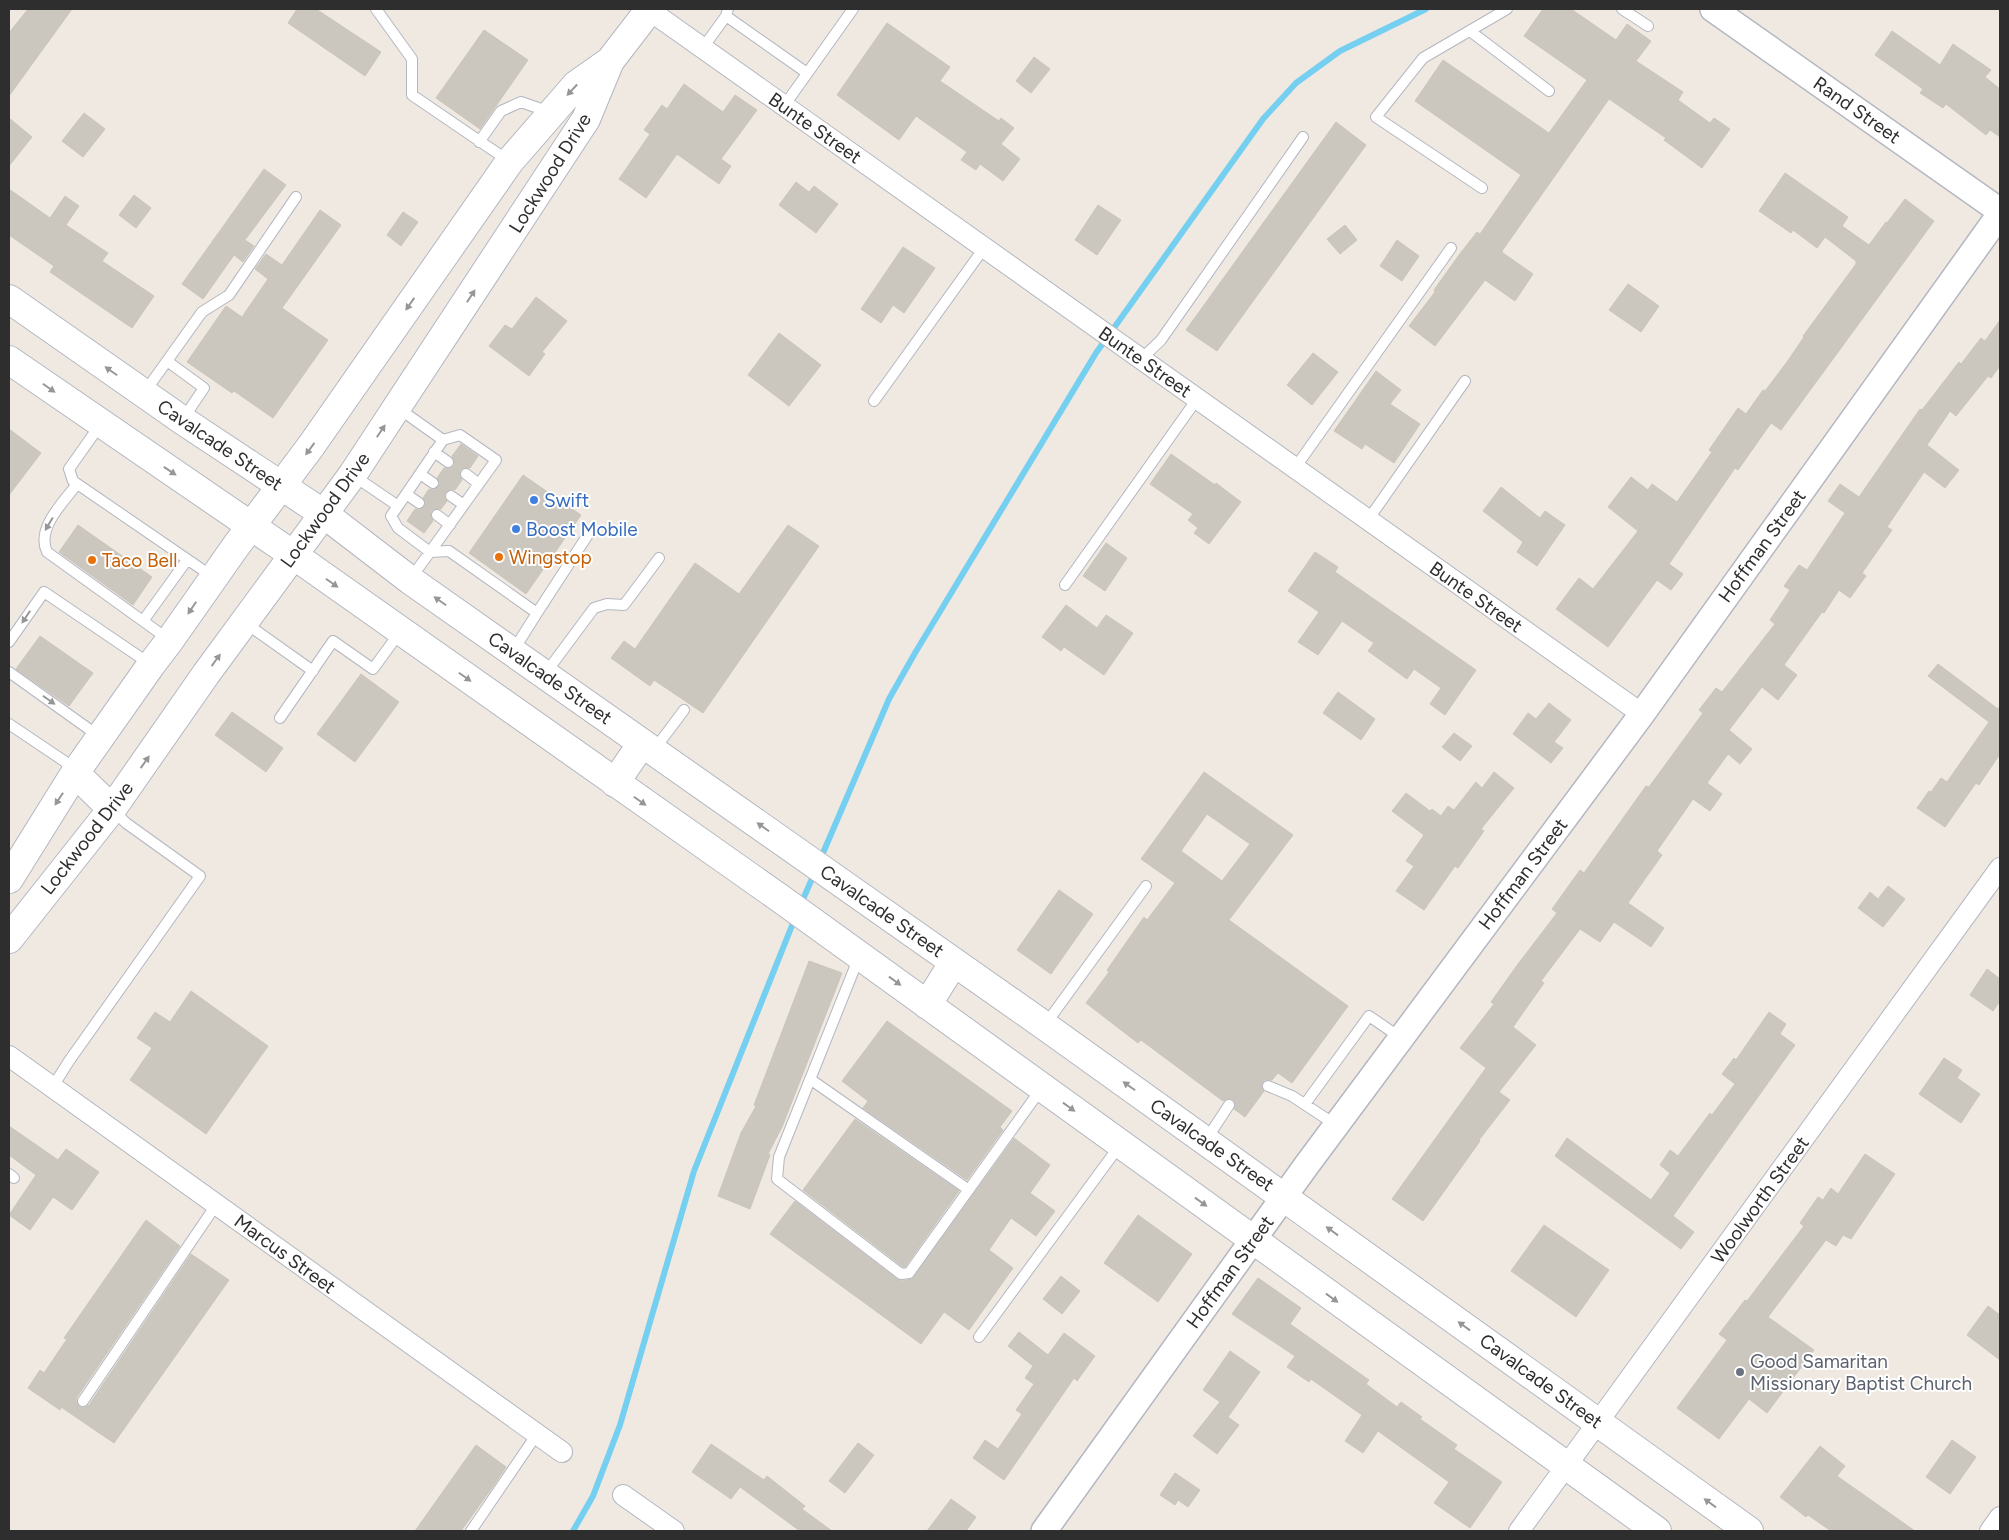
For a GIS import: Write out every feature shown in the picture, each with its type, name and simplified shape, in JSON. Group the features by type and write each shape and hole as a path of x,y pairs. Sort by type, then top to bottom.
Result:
{"main road":[{"name":"Lockwood Drive","path":"9,939 112,809 292,554 353,474 586,119 610,61 649,10"},
{"name":"Lockwood Drive","path":"9,879 75,773 100,737 213,577 282,486 510,161 576,85 610,61"},
{"path":"472,214 509,238"},
{"name":"Cavalcade Street","path":"9,299 182,420 324,514 410,580 803,855 1284,1196 1749,1531"},
{"path":"9,360 252,526 781,899 1657,1531"},
{"path":"615,783 648,747"},
{"path":"75,773 112,809"},
{"path":"927,1005 954,962"}],"street":[{"name":"Rand Street","path":"1713,9 2000,213"},
{"name":"Bunte Street","path":"649,10 1642,714"},
{"name":"Hoffman Street","path":"1044,1531 1284,1196 1642,714 2000,213"},
{"name":"Woolworth Street","path":"1519,1531 2000,868"},
{"name":"Marcus Street","path":"9,1056 562,1452"},
{"path":"623,1495 674,1531"},
{"path":"1990,1531 2000,1517"}],"lane":[{"path":"376,9 412,59 412,95 479,142 510,161"},
{"path":"784,106 853,9"},
{"path":"1482,188 1376,117 1423,58 1507,9"},
{"path":"1622,9 1648,26"},
{"path":"702,49 727,12 807,73"},
{"path":"1470,31 1549,91"},
{"path":"479,142 501,111 521,102 550,114"},
{"path":"1133,353 1161,340 1303,137"},
{"path":"143,393 202,312 229,295 296,197"},
{"path":"874,401 984,248"},
{"path":"1295,468 1451,248"},
{"path":"167,361 204,388 182,420"},
{"path":"1368,520 1465,381"},
{"path":"1065,585 1196,399"},
{"path":"398,407 443,440"},
{"path":"101,424 69,469 70,475 77,484 213,577"},
{"path":"410,580 430,552 450,525 496,460 460,434 443,440 392,516 398,528 430,552 449,551 537,613"},
{"path":"434,452 448,462"},
{"path":"353,474 398,506"},
{"path":"420,474 433,483"},
{"path":"466,474 479,484"},
{"path":"77,484 46,527 43,544 47,552 170,640"},
{"path":"406,494 419,503"},
{"path":"451,496 464,505"},
{"path":"437,515 450,525"},
{"path":"512,652 591,530"},
{"path":"544,674 594,608 607,604 624,604 659,558"},
{"path":"143,621 187,560"},
{"path":"9,642 44,592 151,665"},
{"path":"244,622 313,671"},
{"path":"280,718 333,641 373,669 401,632"},
{"path":"9,672 100,737"},
{"path":"648,747 684,710"},
{"path":"9,724 64,760 75,773"},
{"path":"52,1088 69,1061 200,876 126,823 112,809"},
{"path":"1044,1026 1146,886"},
{"path":"859,956 779,1157 778,1179 901,1274 909,1273 1042,1088"},
{"path":"1305,1104 1369,1016 1401,1038"},
{"path":"810,1079 969,1190"},
{"path":"1268,1086 1292,1096 1336,1125"},
{"path":"1205,1140 1229,1105"},
{"path":"979,1337 1121,1145"},
{"path":"84,1401 216,1205"},
{"path":"471,1531 538,1434"}],"building":[{"path":"28,9 72,9 9,96 9,33"},
{"path":"297,9 316,9 381,52 365,76 288,23"},
{"path":"1543,9 1571,9 1616,40 1627,24 1651,41 1636,61 1683,92 1678,100 1710,123 1714,118 1730,129 1702,168 1664,140 1666,138 1609,99 1502,251 1533,274 1515,301 1485,280 1435,346 1409,326 1435,292 1434,290 1459,255 1477,232 1480,234 1521,175 1415,101 1443,60 1549,133 1587,80 1524,36"},
{"path":"887,23 950,67 940,81 999,121 1001,118 1014,128 1001,144 1020,159 1003,181 980,164 976,170 961,160 967,152 916,116 899,140 837,95"},
{"path":"484,30 528,60 480,129 436,98"},
{"path":"1892,31 1940,65 1953,44 1991,70 1985,77 2000,89 2000,137 1990,130 1986,135 1946,104 1943,108 1920,93 1923,89 1875,55"},
{"path":"1034,57 1050,69 1031,93 1016,81"},
{"path":"684,84 723,112 735,95 757,110 721,159 731,166 719,184 677,154 646,198 619,179 650,134 644,130 662,105 667,109"},
{"path":"84,113 105,129 83,157 62,141"},
{"path":"9,118 32,137 9,166"},
{"path":"1336,122 1366,145 1217,351 1186,330"},
{"path":"264,169 286,185 245,240 254,246 243,262 234,255 203,299 182,284"},
{"path":"1785,173 1848,217 1842,226 1869,245 1905,199 1934,221 1781,430 1771,423 1738,470 1735,468 1669,564 1683,574 1671,590 1657,580 1608,647 1556,609 1579,578 1593,589 1638,531 1608,507 1631,477 1648,490 1652,484 1677,502 1712,452 1709,450 1738,408 1746,414 1763,390 1765,391 1856,264 1856,261 1825,237 1817,248 1793,230 1791,233 1759,211"},
{"path":"796,182 809,192 814,186 838,204 816,233 779,205"},
{"path":"9,189 50,218 65,196 79,206 66,225 108,253 102,261 154,296 132,328 50,272 54,266 9,235"},
{"path":"134,195 151,208 136,228 119,215"},
{"path":"1098,205 1121,220 1097,255 1075,240"},
{"path":"320,210 341,225 282,308 328,340 273,418 187,362 226,306 242,317 268,279 255,269 266,254 282,265"},
{"path":"403,212 418,222 401,246 387,235"},
{"path":"1345,225 1357,240 1340,254 1327,239"},
{"path":"1397,240 1419,256 1402,281 1380,266"},
{"path":"903,247 935,268 904,313 893,305 881,323 861,309"},
{"path":"1628,284 1659,306 1641,332 1609,310"},
{"path":"536,297 567,321 542,352 545,354 529,376 489,346 505,325 512,329"},
{"path":"2000,320 2000,366 1991,378 1988,376 1956,416 1950,411 1927,445 1959,470 1945,488 1924,472 1887,527 1892,530 1862,573 1866,576 1850,598 1839,590 1824,613 1822,612 1784,665 1797,675 1778,700 1762,687 1729,730 1752,749 1740,764 1728,754 1707,783 1722,794 1710,811 1693,799 1657,851 1662,855 1628,903 1664,928 1651,947 1614,922 1600,942 1580,929 1541,981 1544,983 1513,1027 1536,1045 1499,1092 1510,1100 1479,1140 1423,1221 1392,1199 1486,1068 1460,1048 1494,1004 1491,1002 1557,913 1552,909 1580,870 1584,873 1646,786 1649,787 1703,713 1699,710 1716,688 1722,692 1775,624 1770,620 1790,590 1784,586 1799,565 1807,570 1845,513 1828,501 1840,484 1859,497 1920,409 1922,410 1959,362 1961,364 1981,338 1985,341"},
{"path":"779,333 821,365 789,406 748,375"},
{"path":"1313,353 1338,372 1312,405 1287,385"},
{"path":"1376,371 1401,390 1390,404 1420,424 1394,463 1365,444 1362,449 1334,431"},
{"path":"9,429 41,453 9,495"},
{"path":"461,444 478,456 470,468 460,470 462,480 455,490 451,489 446,492 444,496 447,501 441,509 431,511 433,521 424,533 407,521 415,509 419,510 424,507 426,503 423,498 429,489 433,490 438,487 440,483 437,478 444,468 454,466 452,456"},
{"path":"1171,454 1215,485 1216,483 1241,502 1209,544 1194,533 1198,528 1188,520 1193,514 1150,484"},
{"path":"523,475 581,515 526,594 469,553"},
{"path":"1501,487 1540,518 1545,511 1565,525 1537,566 1517,552 1523,542 1483,511"},
{"path":"78,525 152,577 133,605 59,552"},
{"path":"788,525 819,546 703,713 654,680 650,686 611,658 624,641 635,649 695,563 739,594"},
{"path":"1106,543 1127,558 1105,591 1083,576"},
{"path":"1315,552 1338,567 1335,572 1476,670 1445,715 1430,704 1441,688 1414,669 1407,679 1368,651 1374,643 1342,621 1318,655 1298,642 1319,612 1288,591"},
{"path":"1066,605 1097,628 1106,615 1133,633 1104,675 1064,647 1061,651 1042,637"},
{"path":"40,636 93,673 69,706 16,669"},
{"path":"1938,664 1998,709 2000,706 2000,754 1979,785 1976,783 1945,827 1917,808 1941,778 1947,782 1989,722 1928,676"},
{"path":"361,674 399,702 355,762 317,734"},
{"path":"1338,692 1375,719 1361,740 1323,713"},
{"path":"1549,703 1571,720 1554,742 1563,748 1551,763 1513,734 1528,713 1536,719"},
{"path":"232,712 283,748 266,772 215,735"},
{"path":"1454,733 1472,746 1460,761 1442,747"},
{"path":"1204,772 1293,835 1229,920 1348,1006 1292,1083 1278,1073 1272,1080 1264,1080 1261,1086 1264,1091 1245,1117 1234,1109 1236,1105 1233,1100 1229,1098 1223,1101 1141,1040 1138,1043 1086,1003 1109,972 1107,970 1144,917 1147,920 1175,883 1141,859","holes":["1207,814 1250,844 1222,881 1181,851"]},
{"path":"1494,772 1514,788 1481,829 1484,831 1458,868 1455,866 1424,910 1396,891 1414,866 1406,861 1424,835 1392,811 1406,793 1430,811 1432,809 1441,816 1448,806 1454,810 1476,782 1482,788"},
{"path":"1888,886 1905,899 1883,927 1858,908 1870,892 1878,899"},
{"path":"1059,890 1093,914 1051,974 1017,950"},
{"path":"809,961 842,973 782,1127 768,1154 770,1155 750,1209 718,1196 741,1133 756,1106 754,1105"},
{"path":"1987,969 2000,979 2000,1001 1993,1011 1970,995"},
{"path":"191,991 268,1046 206,1134 130,1080 152,1048 137,1038 155,1012 170,1022"},
{"path":"1769,1012 1786,1024 1780,1034 1795,1045 1673,1216 1694,1232 1681,1249 1555,1156 1567,1138 1651,1200 1670,1173 1660,1165 1670,1150 1678,1156 1710,1113 1712,1115 1735,1084 1722,1074 1734,1058 1736,1060"},
{"path":"887,1021 1012,1111 1000,1127 1003,1130 967,1180 863,1108 868,1101 842,1081"},
{"path":"1944,1058 1962,1070 1957,1078 1980,1094 1961,1123 1919,1094"},
{"path":"855,1119 959,1191 905,1267 803,1190"},
{"path":"9,1126 58,1160 66,1149 99,1172 72,1210 53,1197 30,1230 9,1215 36,1175 9,1155"},
{"path":"1014,1138 1050,1165 1030,1193 1055,1211 1036,1236 1011,1218 989,1250 1013,1268 969,1330 944,1312 921,1344 770,1234 795,1201 897,1279 902,1281 912,1279"},
{"path":"1865,1154 1895,1174 1851,1239 1843,1235 1836,1246 1826,1240 1768,1317 1814,1350 1767,1413 1749,1399 1719,1439 1677,1408 1727,1340 1719,1334 1745,1300 1747,1301 1804,1226 1800,1223 1818,1197 1823,1200 1831,1188 1838,1194"},
{"path":"1138,1215 1192,1254 1158,1302 1104,1263"},
{"path":"146,1220 180,1246 77,1397 76,1401 79,1406 83,1408 89,1405 191,1254 229,1280 114,1443 61,1407 60,1410 28,1388 40,1370 44,1373 67,1339 64,1338"},
{"path":"1544,1225 1609,1270 1576,1317 1511,1271"},
{"path":"1061,1276 1080,1291 1062,1314 1043,1299"},
{"path":"1258,1278 1301,1308 1290,1324 1369,1380 1366,1384 1397,1407 1401,1402 1422,1417 1420,1419 1457,1445 1454,1449 1502,1482 1470,1528 1434,1503 1449,1482 1378,1431 1363,1453 1345,1441 1362,1415 1311,1379 1309,1382 1287,1367 1295,1356 1232,1314"},
{"path":"1988,1306 2000,1315 2000,1360 1967,1335"},
{"path":"1019,1332 1048,1355 1064,1333 1095,1356 1077,1381 1074,1378 1004,1480 973,1458 985,1440 998,1449 1022,1414 1016,1410 1034,1384 1025,1378 1033,1366 1008,1346"},
{"path":"1230,1351 1260,1372 1228,1417 1239,1425 1217,1454 1193,1436 1220,1402 1203,1390"},
{"path":"1952,1440 1976,1457 1950,1494 1926,1477"},
{"path":"858,1443 874,1455 845,1493 829,1481"},
{"path":"711,1444 764,1480 767,1476 805,1506 802,1509 832,1531 800,1531 740,1487 731,1499 692,1472"},
{"path":"476,1445 506,1467 494,1485 461,1531 415,1531"},
{"path":"1820,1446 1845,1466 1837,1476 1915,1531 1831,1531 1808,1515 1806,1517 1780,1497"},
{"path":"1175,1473 1200,1490 1188,1507 1178,1500 1175,1505 1160,1495"},
{"path":"951,1499 976,1517 966,1531 927,1531"}],"waterway":[{"path":"820,860 889,699 1096,353 1263,119 1296,83 1340,51 1426,9"},
{"path":"800,906 815,872"},
{"path":"573,1531 593,1496 620,1425 694,1171 795,918"}],"place":[{"name":"Swift","path":"534,500"},
{"name":"Boost Mobile","path":"516,529"},
{"name":"Wingstop","path":"499,557"},
{"name":"Taco Bell","path":"92,560"},
{"name":"Good Samaritan Missionary Baptist Church","path":"1740,1372"}]}
